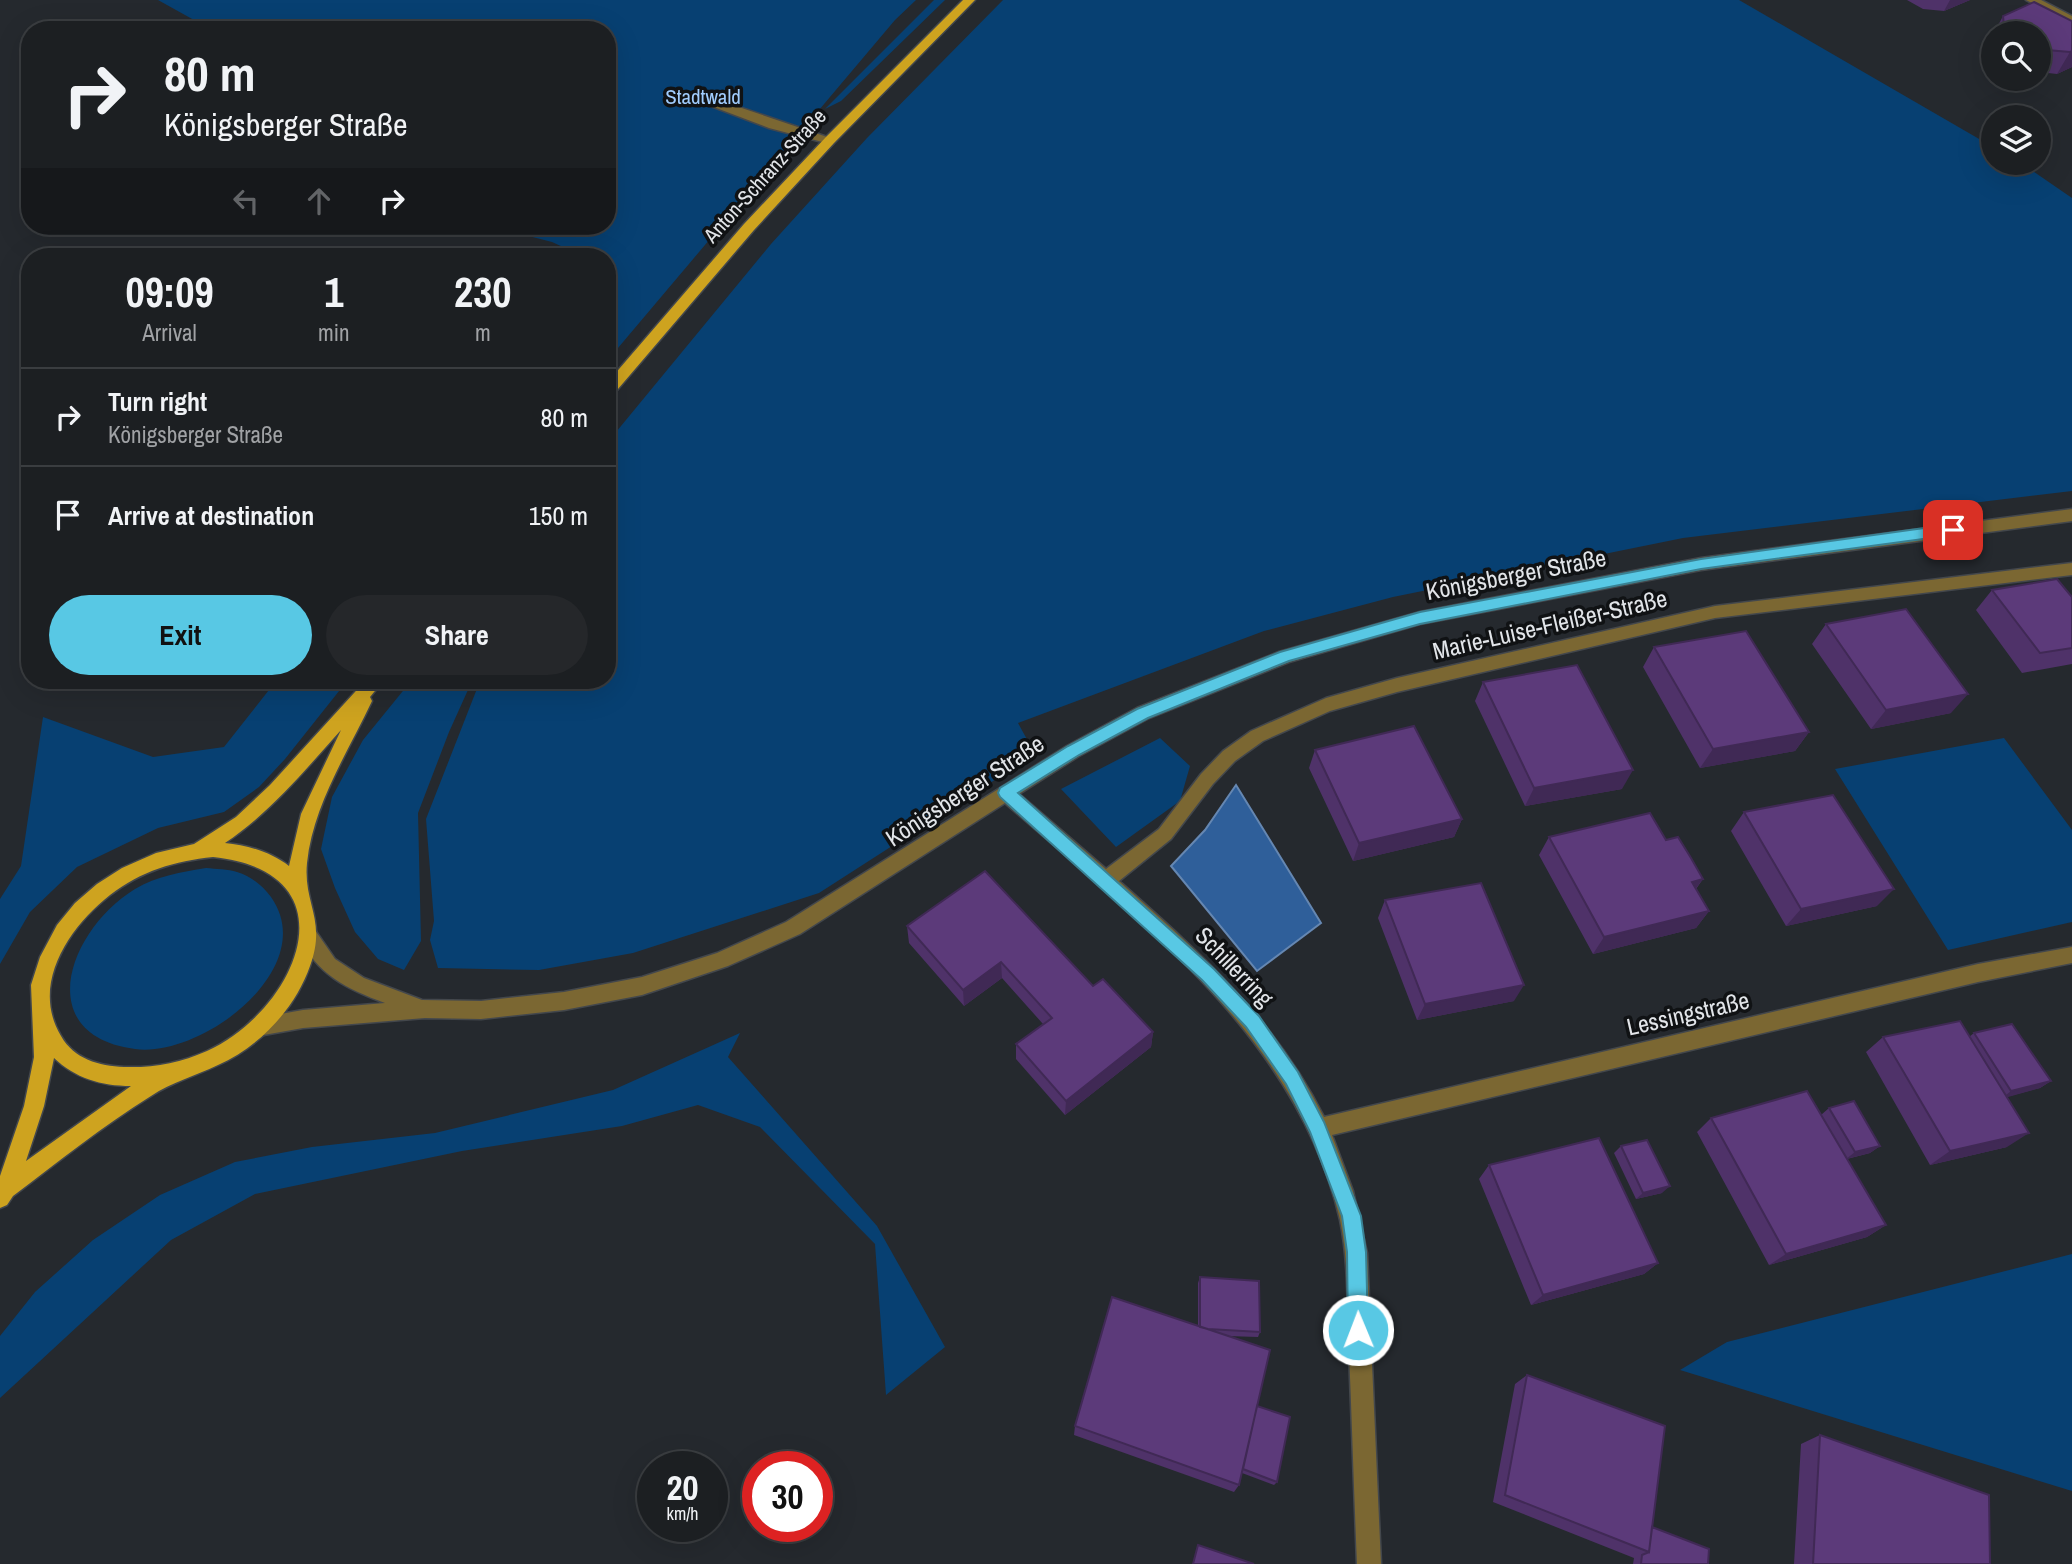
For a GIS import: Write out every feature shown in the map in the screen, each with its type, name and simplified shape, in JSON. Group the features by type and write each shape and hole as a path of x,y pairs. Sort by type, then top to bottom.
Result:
{"main road":[{"name":"Anton-Schranz-Straße","path":"616,383 749,228 830,140 969,0"},
{"path":"199,850 242,822 268,798 368,689"},
{"path":"297,887 296,861 303,836 370,689"},
{"path":"3,1193 45,1057 39,1001 46,964 66,928 85,906 134,870 166,857 199,850 229,850 257,856 280,869 297,887 307,910 308,936 301,967 284,998 258,1027 216,1057 168,1074 125,1079 88,1070 60,1051 43,1024"},
{"path":"3,1193 92,1124 168,1074"}],"street":[{"path":"2032,0 2072,20"},
{"path":"715,103 773,125 830,140"},
{"name":"Königsberger Straße","path":"258,1027 303,1019 425,1009 481,1010 564,1001 642,986 721,960 793,928 1073,751 1143,713 1285,657 1420,618 1701,564 2072,515"},
{"name":"Marie-Luise-Fleißer-Straße","path":"1106,880 1165,834 1207,779 1229,756 1257,736 1326,705 1410,682 1715,612 2072,569"},
{"name":"Schillerring","path":"1006,793 1106,880 1208,975 1252,1022 1292,1078 1318,1128 1351,1216 1356,1252 1369,1564"},
{"name":"Königsberger Straße","path":"308,936 328,965 357,984 425,1009"},
{"name":"Lessingstraße","path":"1318,1128 1978,973 2072,955"}],"green space":[{"name":"Stadtwald","path":"158,0 916,0 895,20 616,350 616,248 565,248 525,235 616,235 616,21 196,21"},
{"path":"934,0 945,0 841,101 825,109"},
{"path":"1003,0 1739,0 1981,140 1981,175 2038,175 2072,198 2072,491 1683,538 1393,597 1264,631 1018,723 1035,754 819,893 633,953 539,970 438,968 430,940 434,921 426,819 477,689 616,689 616,432 771,244 867,138"},
{"path":"270,689 341,689 259,787 224,812 158,828 77,867 30,912 0,964 0,899 21,866 43,717 153,757 224,747"},
{"path":"404,689 468,689 418,813 421,941 404,970 378,959 355,932 321,849 332,797 363,740"},
{"path":"1160,738 1190,766 1180,801 1116,847 1061,789"},
{"path":"2004,738 2072,830 2072,922 1948,950 1835,769"},
{"path":"206,868 242,874 256,882 271,897 282,924 280,952 268,979 247,1003 221,1024 192,1039 162,1048 135,1049 102,1040 81,1024 71,1003 71,979 78,954 92,929 112,907 135,889 161,878"},
{"path":"740,1033 728,1057 877,1226 945,1347 886,1395 875,1244 760,1127 698,1105 622,1126 462,1151 255,1194 171,1240 0,1398 0,1336 35,1292 93,1240 160,1195 235,1162 312,1147 435,1133 613,1090"},
{"path":"2072,1254 2072,1491 1680,1370 1727,1342"}],"shaded area":[{"path":"1236,785 1321,923 1257,971 1171,866 1205,830"}],"building":[{"path":"2034,2 2072,21 2072,51 2051,50 2051,21 2004,21 2003,16"},
{"path":"2057,579 2072,597 2072,648 2040,653 1992,590"},
{"path":"1906,609 1968,694 1886,710 1826,624"},
{"path":"1746,631 1809,732 1713,749 1654,647"},
{"path":"1577,665 1633,770 1534,788 1483,682"},
{"path":"1414,726 1462,819 1359,843 1315,750"},
{"path":"1833,795 1894,889 1801,909 1744,812"},
{"path":"1650,813 1666,840 1678,837 1691,858 1703,879 1692,882 1709,911 1604,937 1549,837"},
{"path":"985,871 1093,986 1103,979 1153,1032 1066,1101 1016,1044 1052,1018 1001,962 963,990 907,926"},
{"path":"1481,883 1524,985 1425,1004 1385,900"},
{"path":"1960,1021 2029,1133 1950,1151 1883,1037"},
{"path":"2012,1024 2051,1081 2011,1091 1974,1033"},
{"path":"1807,1091 1886,1225 1786,1254 1711,1118"},
{"path":"1854,1101 1880,1146 1855,1152 1829,1108"},
{"path":"1599,1138 1658,1263 1543,1295 1489,1165"},
{"path":"1647,1140 1670,1186 1643,1193 1621,1146"},
{"path":"1200,1277 1259,1281 1260,1332 1200,1327"},
{"path":"1112,1297 1270,1350 1239,1485 1075,1426"},
{"path":"1527,1375 1665,1426 1649,1552 1505,1495"},
{"path":"1257,1406 1290,1417 1277,1482 1243,1469"},
{"path":"1820,1435 1989,1495 1990,1564 1813,1564"},
{"path":"1652,1527 1709,1549 1708,1564 1641,1564 1642,1555 1649,1552"},
{"path":"1198,1545 1254,1564 1193,1564"}],"route":[{"path":"1358,1330 1356,1252 1351,1216 1339,1178 1318,1128 1292,1078 1252,1022 1208,975 1106,880 1006,793 1073,751 1143,713 1285,657 1420,618 1701,564 1953,530"}]}
